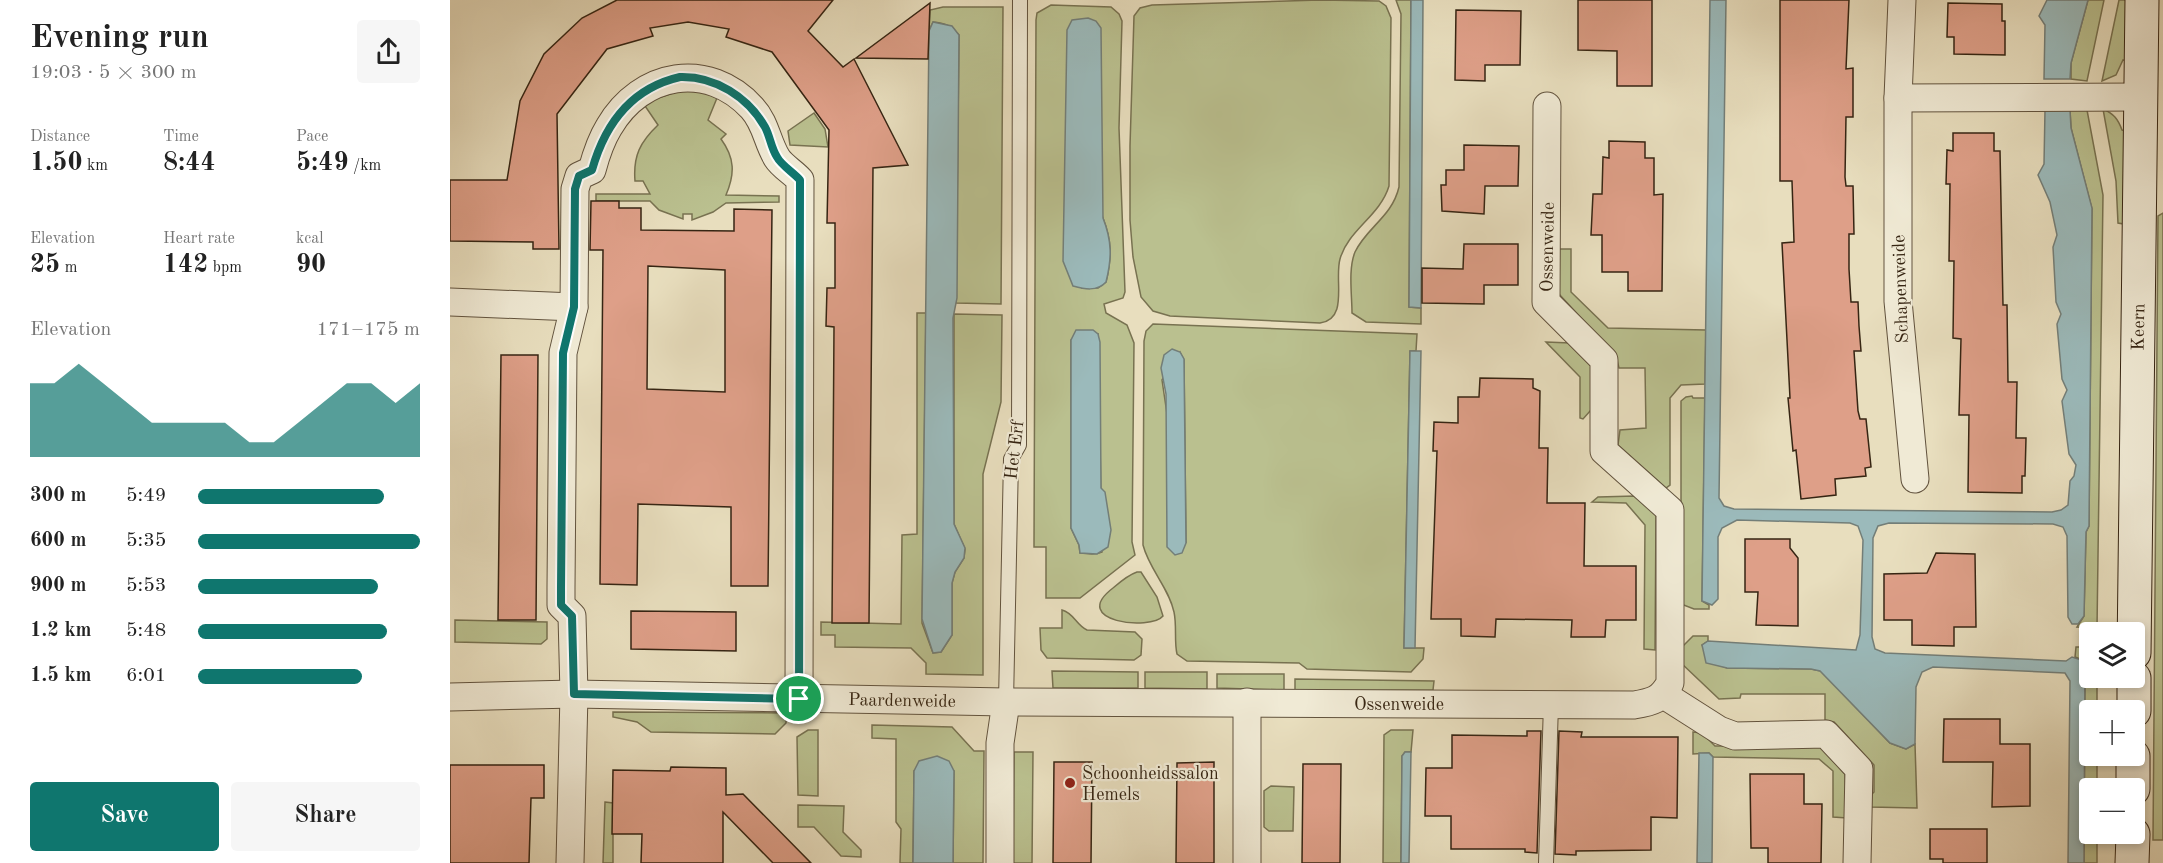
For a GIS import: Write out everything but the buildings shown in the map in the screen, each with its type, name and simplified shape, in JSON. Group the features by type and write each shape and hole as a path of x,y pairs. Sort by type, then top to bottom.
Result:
{"street":[{"name":"Schapenweide","path":"1902,0 1898,98 1898,301 1915,479"},
{"name":"Keern","path":"2134,622 2142,0"},
{"path":"570,863 574,694 572,616 561,605 561,588 563,353 574,307 575,189 579,176 592,170 597,152 610,125 626,106 644,90 670,79 691,77 715,83 752,108 765,128 777,159 800,180 802,191 799,699"},
{"path":"1898,98 2140,97"},
{"name":"Ossenweide","path":"1006,702 1634,705 1657,700 1664,694 1670,683 1670,510 1604,451 1604,360 1546,302 1547,106"},
{"path":"450,302 574,307"},
{"name":"Paardenweide","path":"450,697 574,694 1006,702"},
{"path":"1664,694 1719,730 1735,736 1826,734 1859,769 1857,863"},
{"name":"Het Erf","path":"1000,863 1000,743 1006,702"},
{"path":"1247,702 1247,863"},
{"path":"2132,863 2133,844"}],"lane":[{"name":"Het Erf","path":"1006,702 1011,459 1019,445 1020,0"},
{"path":"1546,863 1551,704"}],"green space":[{"path":"1320,0 1379,1 1386,6 1391,18 1389,186 1379,206 1344,249 1340,259 1339,297 1335,314 1329,320 1320,323 1170,316 1153,311 1141,297 1133,257 1130,220 1134,16 1140,8 1152,5"},
{"path":"1396,0 1411,0 1409,307 1421,308 1421,324 1366,322 1352,313 1351,274 1355,252 1391,206 1399,187 1401,14"},
{"path":"2088,0 2104,0 2087,81 2071,79 2071,63"},
{"path":"2119,0 2127,0 2127,61 2123,60 2116,75 2102,81"},
{"path":"1051,5 1111,7 1119,14 1122,21 1119,128 1125,292 1123,298 1104,304 1106,313 1127,325 1134,343 1132,542 1135,555 1080,598 1046,598 1046,547 1034,547 1037,13","holes":["1103,218 1110,250 1106,282 1098,288 1082,288","1098,334 1102,552 1093,554 1080,553 1071,528 1071,340"]},
{"path":"943,7 1003,7 1001,304 956,303 959,35 953,29 937,22 933,22 929,31 930,10"},
{"path":"682,90 706,93 717,98 708,120 726,134 721,139 729,153 732,173 726,195 779,196 779,202 726,203 713,212 692,220 692,214 683,214 683,219 659,210 650,201 596,201 596,194 650,194 643,181 635,181 635,164 639,150 658,125 645,106 652,100"},
{"path":"2103,109 2115,117 2122,130 2127,131 2124,224 2118,223 2116,181"},
{"path":"2070,110 2087,110 2103,195 2097,622 2080,622 2084,616 2086,532 2089,526 2092,209 2071,128"},
{"path":"814,113 825,129 828,147 790,145 788,131"},
{"path":"2163,213 2163,840 2153,840 2158,216"},
{"path":"1559,249 1571,249 1571,292 1608,328 1706,330 1705,384 1681,385 1670,398 1670,485 1666,488 1618,445 1620,430 1646,428 1645,368 1619,368 1616,356 1559,294"},
{"path":"917,313 926,313 922,623 933,653 941,652 952,635 952,583 955,572 964,558 965,549 954,524 954,314 1002,315 1001,402 983,474 983,675 926,674 926,663 911,648 835,647 835,635 821,635 821,622 901,624 902,535 917,534"},
{"path":"1153,324 1417,334 1416,351 1410,351 1404,648 1424,648 1423,659 1411,672 1307,669 1299,663 1187,661 1177,654 1175,617 1171,603 1143,545 1144,341 1146,331","holes":["1180,352 1184,360 1186,543 1162,380"]},
{"path":"1546,342 1570,343 1591,366 1591,410 1583,419 1580,418 1580,377"},
{"path":"1692,396 1693,398 1705,398 1702,601 1709,605 1709,609 1694,609 1681,604 1681,401"},
{"path":"1635,496 1656,514 1655,650 1644,649 1645,525 1626,503 1592,502 1598,497"},
{"path":"1141,572 1157,597 1163,616 1144,623 1130,623 1106,616 1100,609 1102,600 1121,581"},
{"path":"1062,610 1087,630 1135,632 1142,639 1141,655 1134,660 1047,658 1041,650 1040,628 1062,628"},
{"path":"455,620 547,622 547,639 541,644 455,642"},
{"path":"1693,636 1708,636 1708,641 1702,645 1711,662 1727,668 1821,671 1890,743 1906,749 1915,744 1917,808 1870,807 1870,796 1874,792 1874,765 1834,722 1825,720 1825,694 1741,694 1740,698 1719,699 1681,663 1681,648"},
{"path":"2076,647 2079,647 2079,659 2075,657"},
{"path":"1052,671 1138,672 1138,688 1053,688"},
{"path":"1145,672 1207,672 1207,689 1145,688"},
{"path":"1217,674 1284,674 1284,690 1217,688"},
{"path":"1295,679 1434,681 1433,690 1295,691"},
{"path":"2085,688 2097,688 2097,700 2085,700"},
{"path":"613,712 786,713 786,723 775,734 651,732 637,722 613,717"},
{"path":"872,725 952,727 974,751 984,751 983,863 953,863 954,771 914,771 913,863 900,863 901,829 896,822 896,739 872,738"},
{"path":"808,730 818,730 818,796 798,795 797,737"},
{"path":"1391,730 1413,730 1411,752 1405,752 1402,756 1401,863 1383,863 1384,735"},
{"path":"1693,732 1702,733 1715,746 1820,746 1845,774 1847,818 1833,817 1833,771 1819,759 1713,757 1709,753 1693,754"},
{"path":"1014,752 1033,752 1032,863 1013,863"},
{"path":"2084,766 2097,766 2097,778 2084,778"},
{"path":"1271,786 1294,787 1293,831 1269,831 1264,827 1264,791"},
{"path":"605,802 613,803 613,863 603,863"},
{"path":"798,805 844,806 843,832 861,850 861,857 841,856 814,827 798,827"},
{"path":"2084,844 2097,844 2097,863 2084,863"}],"water":[{"path":"1411,0 1423,0 1421,308 1409,307"},
{"path":"1710,0 1726,0 1719,498 1724,506 1734,509 2052,512 2068,505 2070,481 2074,476 2076,465 2069,454 2062,401 2067,390 2062,379 2057,324 2061,314 2056,302 2053,247 2057,235 2050,202 2038,175 2044,164 2045,110 2070,110 2071,128 2092,208 2089,526 2086,532 2084,616 2078,624 2072,624 2068,617 2067,536 2063,527 2053,524 1889,523 1878,526 1873,538 1872,637 1875,649 1885,653 2066,661 2072,657 2079,659 2079,688 2085,688 2085,700 2079,700 2079,766 2084,766 2084,778 2079,778 2079,844 2084,844 2084,863 2068,863 2070,681 2065,673 1933,667 1922,672 1916,687 1915,744 1906,749 1890,743 1820,671 1727,668 1706,663 1702,645 1708,641 1856,650 1860,635 1863,540 1858,526 1850,523 1737,520 1722,528 1718,537 1718,599 1712,605 1702,601"},
{"path":"2047,0 2088,0 2071,63 2070,79 2044,79 2045,25 2039,16"},
{"path":"1088,18 1096,21 1101,28 1103,218 1110,250 1106,282 1090,289 1073,286 1063,261 1067,30 1072,20"},
{"path":"933,22 952,26 959,35 957,298 953,318 954,524 965,548 964,558 955,572 952,583 952,635 941,652 933,653 922,619 929,31"},
{"path":"1076,330 1093,330 1098,334 1100,342 1101,488 1105,492 1111,530 1108,547 1097,554 1080,553 1071,528 1071,340"},
{"path":"1172,349 1180,352 1184,359 1186,543 1182,553 1175,555 1167,547 1166,394 1161,368 1164,355"},
{"path":"1410,351 1421,351 1415,648 1404,648"},
{"path":"1405,752 1411,752 1409,863 1401,863 1402,756"},
{"path":"1699,753 1709,753 1713,757 1712,863 1697,863"},
{"path":"937,756 949,761 954,771 953,863 913,863 914,771 919,761"}],"place":[{"name":"Schoonheidssalon Hemels","path":"1070,783"}],"route":[{"path":"680,77 704,78 735,94 752,108 765,128 777,159 800,180 802,191 799,699 574,694 572,616 561,605 561,588 563,353 574,307 575,189 579,176 592,170 597,152 610,125 626,106 644,90 680,77"}]}
